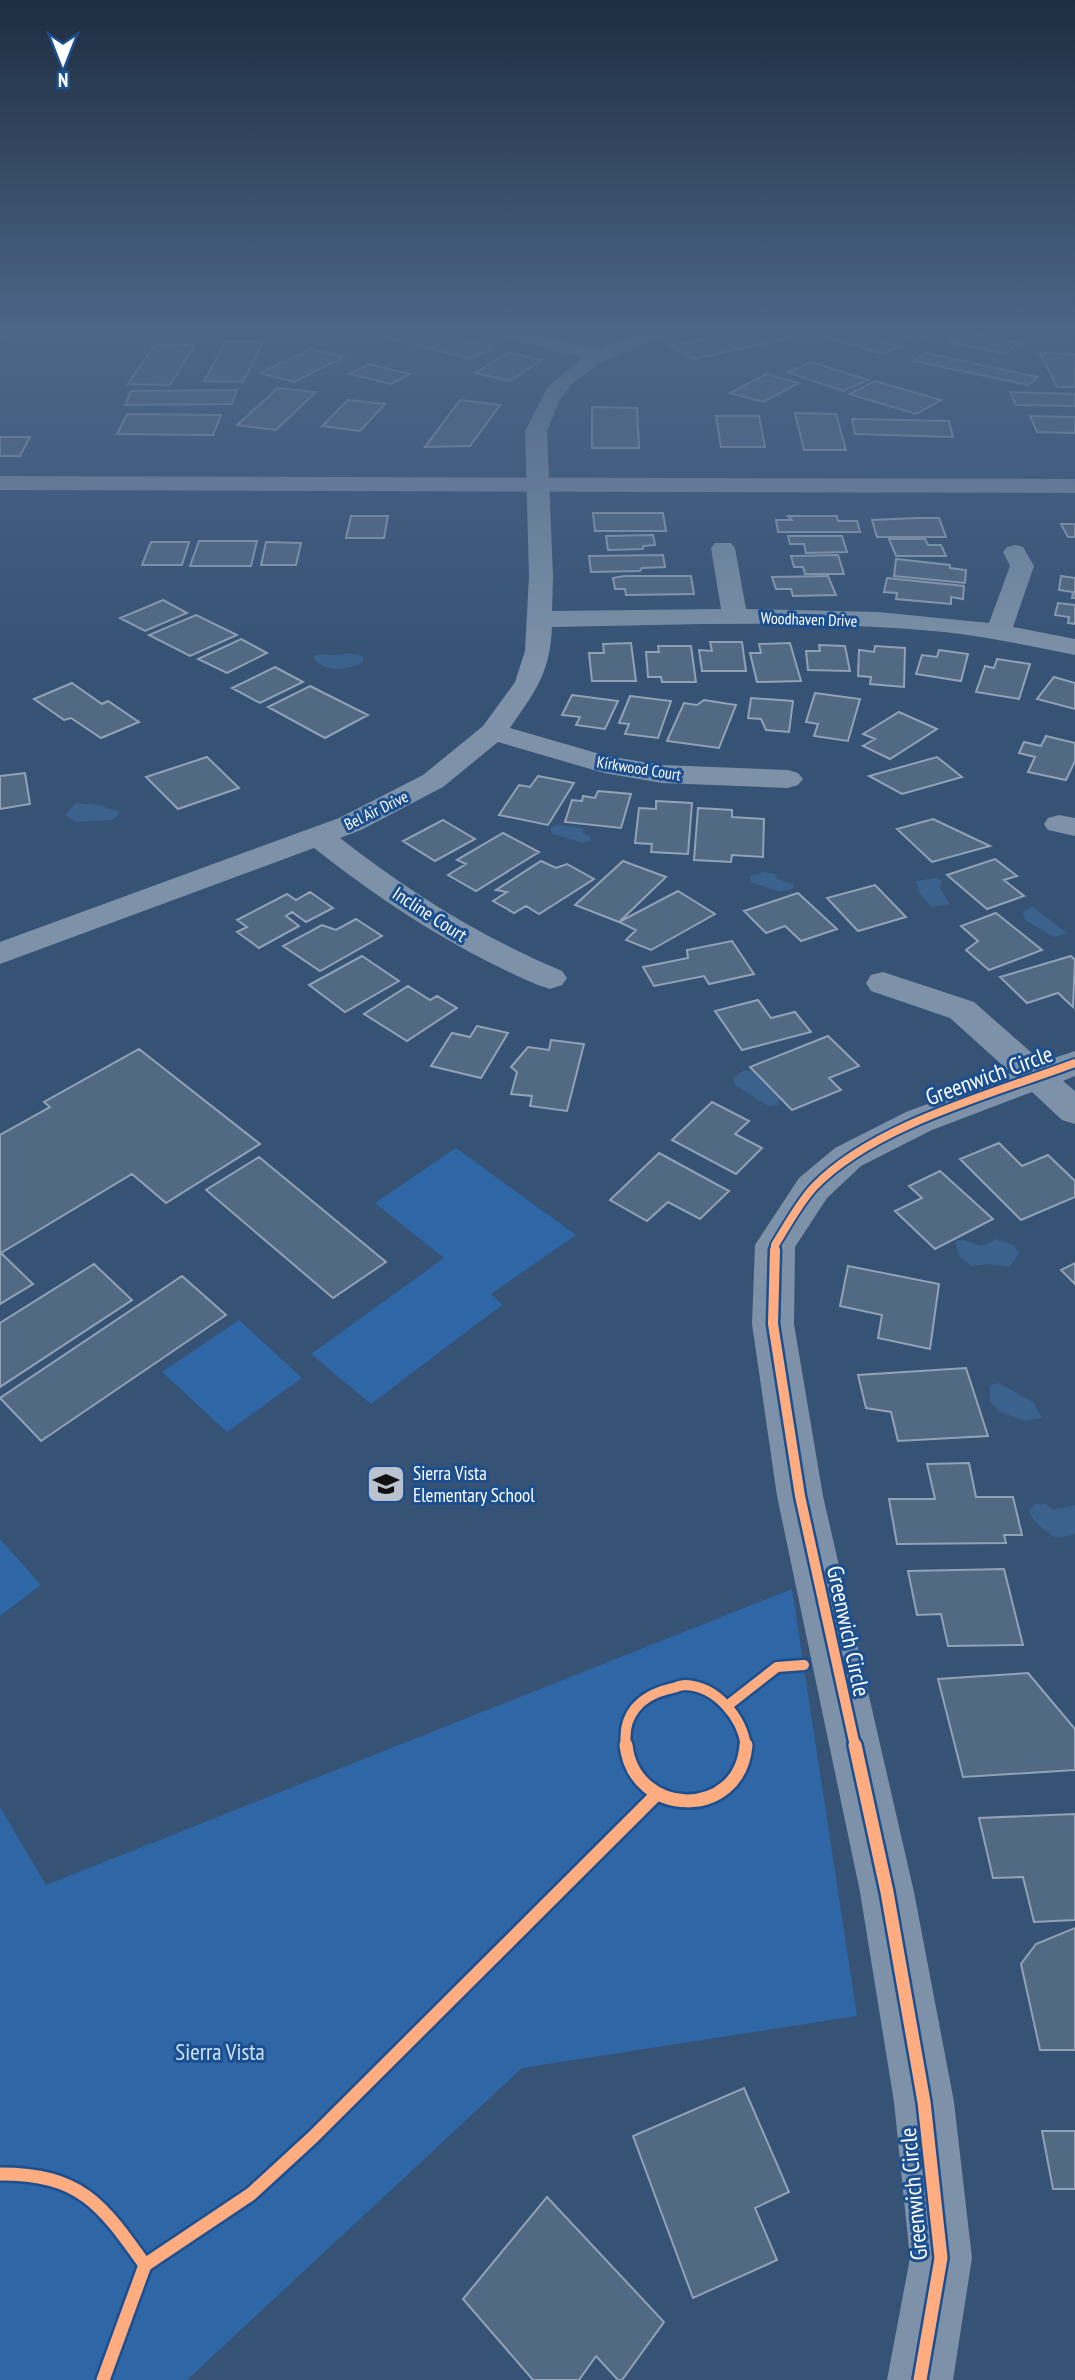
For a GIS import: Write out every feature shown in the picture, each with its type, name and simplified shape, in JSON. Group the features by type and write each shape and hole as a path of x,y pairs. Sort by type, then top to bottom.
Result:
{"main road":[{"path":"0,483 1075,486"}],"street":[{"name":"Bel Air Drive","path":"0,954 319,837 384,809 433,781 493,732 528,682 538,651 541,619 536,442"},
{"path":"723,548 735,617"},
{"path":"999,631 1022,566 1015,552"},
{"name":"Woodhaven Drive","path":"541,619 735,617 866,621 999,631 1075,647"},
{"name":"Kirkwood Court","path":"493,732 604,764 662,774 788,779"},
{"name":"Incline Court","path":"319,837 345,858 444,925 502,959 550,978"},
{"path":"883,983 962,1010 1057,1071 1075,1111"},
{"name":"Greenwich Circle","path":"920,2380 941,2258 924,2102 887,1892 800,1496 773,1324 775,1245 813,1188 848,1157 919,1121 1057,1071"}],"green space":[{"path":"456,1148 576,1235 491,1294 502,1305 371,1404 311,1354 444,1258 375,1203"},
{"path":"239,1320 302,1378 227,1432 162,1372"},
{"path":"0,1539 41,1585 0,1616"},
{"name":"Sierra Vista","path":"792,1589 857,2016 522,2068 187,2380 0,2380 0,1807 46,1885"}],"shaded area":[{"path":"346,653 363,656 363,662 336,669 323,666 313,657 321,654"},
{"path":"76,803 98,805 120,812 113,820 76,822 65,815"},
{"path":"557,825 583,828 583,833 591,840 583,843 553,834 550,828"},
{"path":"763,872 775,874 776,878 794,885 792,889 780,892 751,882 750,876"},
{"path":"936,878 943,881 940,888 950,904 932,907 920,894 916,881"},
{"path":"1033,907 1067,933 1054,937 1025,920 1023,912"},
{"path":"744,1070 755,1072 779,1099 778,1105 768,1106 734,1084 733,1078"},
{"path":"997,1239 1013,1245 1019,1254 1009,1267 987,1264 972,1266 960,1258 955,1241 964,1240 982,1246"},
{"path":"999,1383 1033,1402 1042,1418 1025,1421 1000,1412 990,1402 990,1385"},
{"path":"1035,1504 1045,1504 1054,1510 1075,1505 1075,1534 1056,1538 1044,1530 1029,1511"}],"building":[{"path":"0,442 27,442 20,456 0,456"},
{"path":"429,442 473,442 470,446 425,447"},
{"path":"592,442 639,442 639,448 592,448"},
{"path":"720,442 764,442 765,447 721,447"},
{"path":"802,442 844,442 846,450 804,450"},
{"path":"593,513 663,513 666,531 595,531"},
{"path":"351,516 388,516 384,538 346,538"},
{"path":"788,516 837,516 838,521 857,521 860,532 778,532 776,520 792,520"},
{"path":"939,518 946,537 877,537 872,520"},
{"path":"1061,524 1075,524 1075,537 1068,537"},
{"path":"653,535 655,545 643,546 643,549 608,550 606,536"},
{"path":"788,536 842,536 847,552 806,553 804,544 790,544"},
{"path":"889,539 925,539 928,545 941,545 946,556 896,556"},
{"path":"199,541 257,541 251,566 190,566"},
{"path":"151,542 189,542 182,565 142,565"},
{"path":"266,542 301,543 296,565 261,565"},
{"path":"663,555 665,567 642,568 640,571 591,572 589,556"},
{"path":"838,555 844,574 805,574 803,567 794,567 791,556"},
{"path":"896,559 950,565 950,568 966,570 965,583 894,576"},
{"path":"691,576 694,594 626,595 625,589 615,589 613,578"},
{"path":"828,576 836,595 793,596 791,589 776,589 772,577"},
{"path":"1061,576 1075,578 1075,598 1072,598 1073,592 1059,590"},
{"path":"887,578 964,586 963,599 951,597 951,604 896,599 897,593 884,592"},
{"path":"163,600 187,613 145,631 120,618"},
{"path":"1058,603 1075,605 1075,624 1068,623 1069,617 1055,615"},
{"path":"196,615 237,635 190,656 149,635"},
{"path":"241,639 267,653 227,673 198,659"},
{"path":"710,642 742,642 746,671 702,671 699,650 712,651"},
{"path":"631,643 636,681 592,681 589,653 604,653 603,644"},
{"path":"790,643 801,681 757,682 750,653 761,653 759,644"},
{"path":"819,645 845,646 850,671 808,670 806,651 820,651"},
{"path":"658,646 691,646 696,682 662,682 661,677 648,677 646,652 659,652"},
{"path":"875,646 905,648 904,687 870,684 871,677 858,676 859,650 874,652"},
{"path":"939,650 968,654 961,681 916,674 922,655 937,657"},
{"path":"997,659 1030,664 1019,699 976,692 985,666 994,668"},
{"path":"275,667 303,682 260,703 232,688"},
{"path":"1054,677 1075,683 1075,709 1037,699"},
{"path":"72,683 102,704 108,701 139,722 101,738 71,718 64,720 34,699"},
{"path":"310,686 368,715 325,738 268,707"},
{"path":"815,693 860,699 848,741 814,736 818,724 806,722"},
{"path":"572,695 618,701 605,729 576,725 580,717 562,715"},
{"path":"630,696 671,701 658,738 625,734 629,724 619,723"},
{"path":"751,698 793,701 789,732 766,730 761,719 748,718"},
{"path":"704,700 736,705 719,748 667,741 684,703 697,705"},
{"path":"899,712 937,729 890,759 863,746 875,739 863,734"},
{"path":"1046,736 1075,743 1075,761 1066,780 1028,772 1035,757 1019,753 1024,742 1041,746"},
{"path":"207,757 239,788 178,809 146,777"},
{"path":"937,757 962,777 902,794 869,776"},
{"path":"25,773 30,804 0,809 0,776"},
{"path":"538,776 574,783 548,825 499,815 519,785 530,787"},
{"path":"598,791 631,794 621,828 565,822 572,800 582,801 583,796 595,798"},
{"path":"656,801 692,803 688,854 651,852 652,844 635,843 639,808 656,809"},
{"path":"698,808 732,810 732,817 764,819 763,857 732,855 731,862 694,860"},
{"path":"933,819 990,846 932,862 897,829"},
{"path":"443,820 475,839 435,861 403,841"},
{"path":"503,833 539,852 476,891 448,875 466,864 457,860"},
{"path":"995,859 1017,876 1004,880 1024,896 987,909 947,875"},
{"path":"541,861 556,868 567,864 594,879 539,914 526,906 514,913 493,901 507,892 496,890"},
{"path":"623,861 666,877 619,922 575,905"},
{"path":"875,885 906,917 858,931 827,898"},
{"path":"678,891 715,914 651,950 626,940 636,930 619,922"},
{"path":"310,892 333,908 306,922 292,912 286,916 299,926 259,948 237,932 247,927 237,920 287,894 296,900"},
{"path":"798,893 837,929 801,941 785,926 766,933 744,911"},
{"path":"996,913 1042,950 989,970 966,950 978,941 961,926"},
{"path":"356,919 382,936 320,971 283,946 322,925 336,930"},
{"path":"732,941 754,974 709,984 704,976 654,986 643,967 688,958 687,950"},
{"path":"362,956 399,981 345,1012 309,985"},
{"path":"1071,956 1075,960 1073,1007 1058,993 1027,1003 1000,977"},
{"path":"408,986 430,1000 437,996 457,1008 407,1041 364,1014"},
{"path":"758,1000 771,1018 795,1012 811,1032 742,1050 715,1011"},
{"path":"477,1026 508,1033 481,1078 431,1066 452,1033 470,1037"},
{"path":"828,1036 859,1066 829,1078 841,1090 792,1110 750,1067"},
{"path":"551,1040 584,1044 567,1111 530,1106 532,1096 511,1094 517,1072 511,1067 528,1047 549,1050"},
{"path":"139,1049 260,1144 166,1203 132,1174 1,1253 33,1284 0,1304 0,1135 50,1107 44,1102"},
{"path":"712,1102 749,1121 735,1134 762,1148 736,1174 672,1140"},
{"path":"999,1143 1022,1166 1048,1155 1075,1181 1075,1197 1021,1220 960,1159"},
{"path":"659,1153 729,1191 700,1219 668,1202 647,1221 610,1200"},
{"path":"259,1157 386,1262 333,1298 206,1190"},
{"path":"940,1171 993,1219 935,1249 895,1211 922,1198 909,1186"},
{"path":"1075,1263 1075,1284 1061,1270"},
{"path":"94,1264 132,1300 0,1387 0,1323"},
{"path":"848,1266 939,1284 930,1349 878,1338 882,1315 840,1306"},
{"path":"182,1276 226,1315 41,1441 0,1398"},
{"path":"966,1368 988,1436 898,1441 891,1412 866,1408 858,1375"},
{"path":"969,1463 976,1497 1013,1497 1022,1535 1004,1535 1006,1543 897,1544 889,1499 935,1499 927,1464"},
{"path":"1004,1569 1023,1645 948,1646 941,1614 917,1615 908,1571"},
{"path":"1028,1673 1075,1729 1075,1770 963,1777 938,1679"},
{"path":"1075,1814 1075,1920 1034,1922 1023,1877 993,1878 979,1818"},
{"path":"1075,1928 1075,2050 1040,2050 1021,1964 1036,1944"},
{"path":"744,2088 789,2192 755,2208 777,2260 693,2298 633,2136"},
{"path":"1042,2131 1075,2131 1075,2189 1053,2189"},
{"path":"547,2197 664,2322 622,2380 618,2380 596,2356 579,2380 533,2380 463,2299"}],"cycle path":[{"path":"920,2380 941,2258 924,2102 887,1892 800,1496 773,1324 775,1245 813,1188 848,1157 919,1121 1075,1063"},
{"path":"727,1706 777,1667 804,1665"},
{"path":"685,1685 701,1690 728,1707 744,1732 746,1746 743,1762 735,1778 722,1791 705,1799 679,1802 656,1794 638,1777 627,1756 624,1732 632,1710 652,1694 685,1685"},
{"path":"103,2380 145,2265 251,2194 313,2137 657,1794"},
{"path":"0,2174 27,2174 50,2178 70,2185 86,2195 116,2225 145,2265"}],"place":[{"name":"Sierra Vista Elementary School","path":"386,1484"}]}
